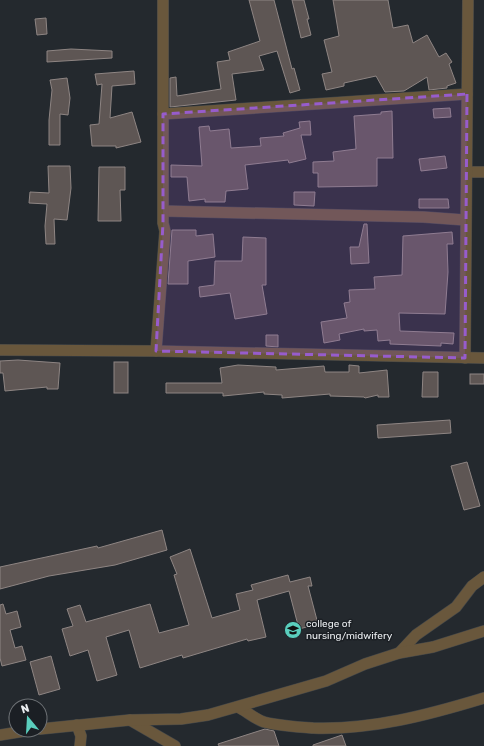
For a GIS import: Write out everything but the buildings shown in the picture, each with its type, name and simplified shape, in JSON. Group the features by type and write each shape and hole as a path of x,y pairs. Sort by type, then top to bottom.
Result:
{"street":[{"path":"156,350 165,231 163,0"},
{"path":"465,358 466,94 468,0"},
{"path":"163,114 466,94"},
{"path":"466,172 484,172"},
{"path":"164,211 423,217 465,220"},
{"path":"0,350 156,350 484,358"},
{"path":"399,653 416,635 456,607 472,586 484,577"},
{"path":"48,728 130,720 181,719 208,715 326,681 365,664 399,653 433,647 484,631"},
{"path":"238,707 263,722 296,727 336,729 388,723 421,716 484,698"},
{"path":"130,720 175,746"},
{"path":"77,725 82,736 80,746"}],"highlighted area":[{"path":"467,94 465,358 156,351 163,223 163,114"}],"place":[{"name":"college of nursing/midwifery","path":"293,630"}]}
